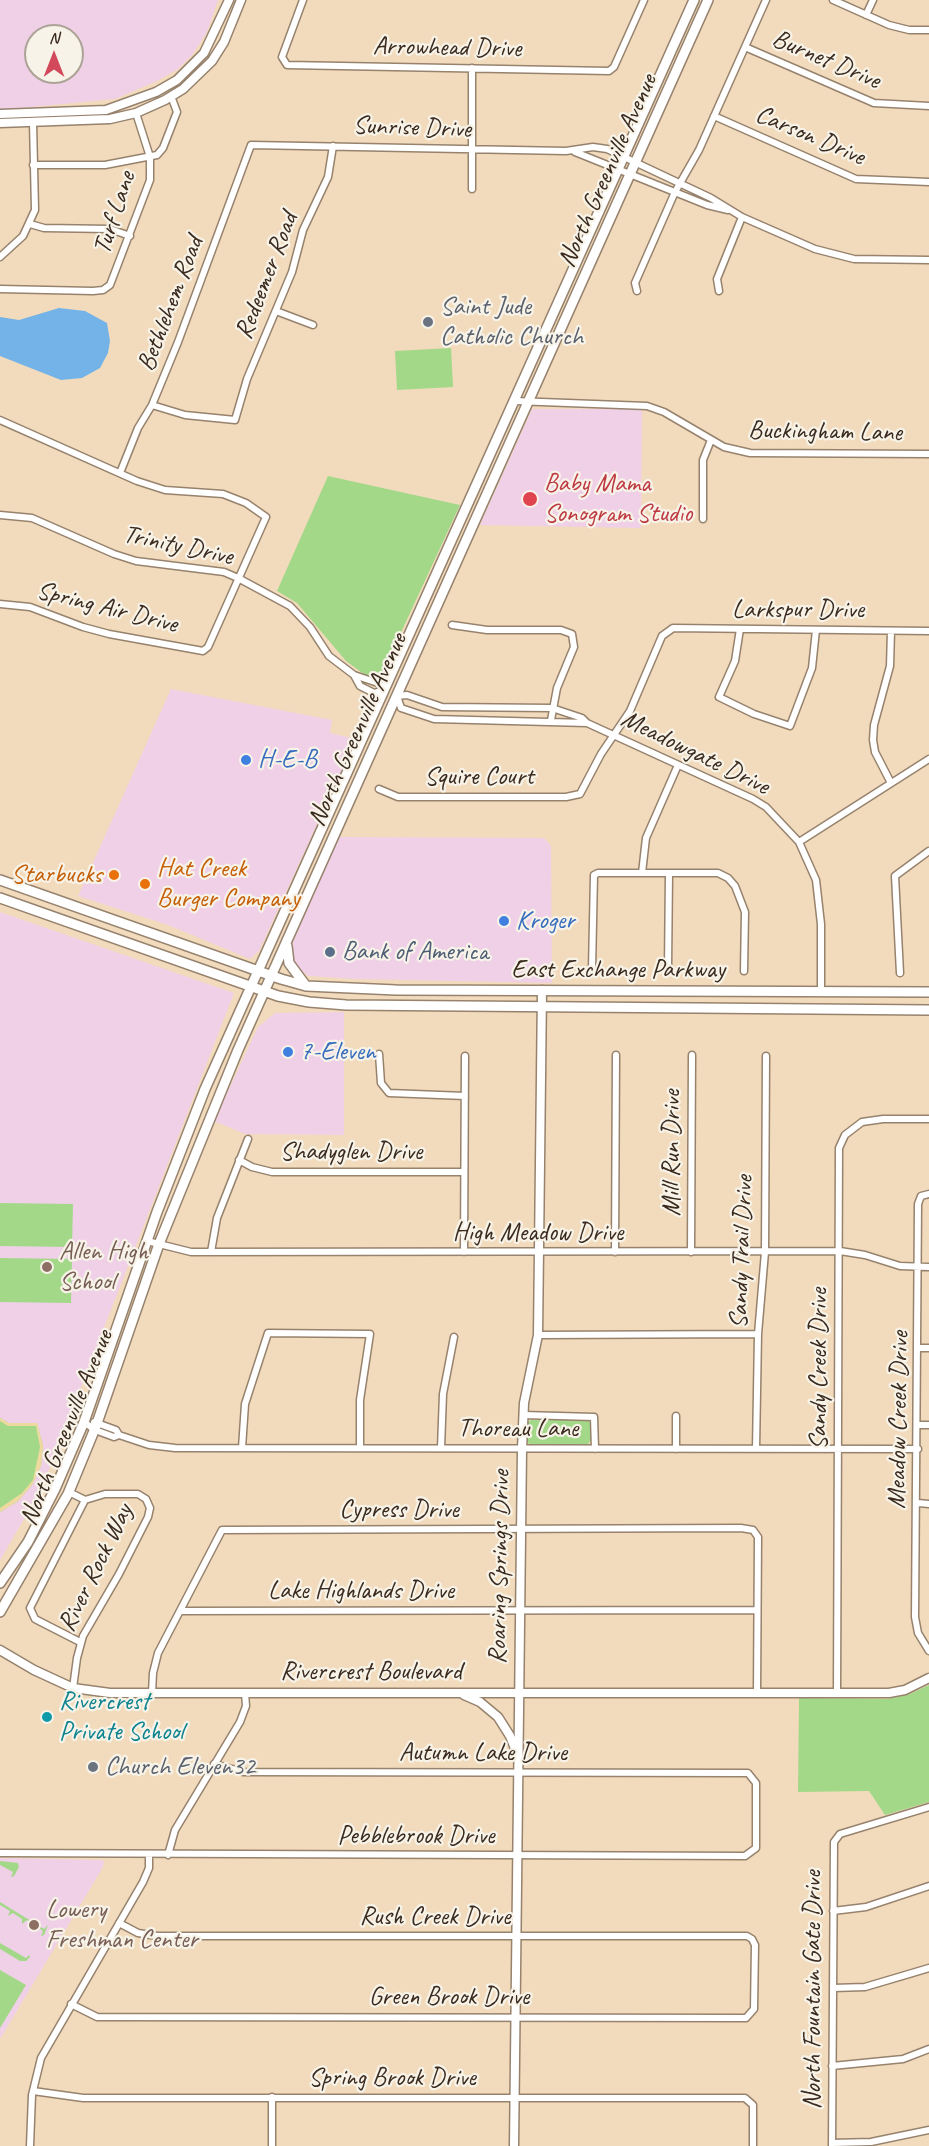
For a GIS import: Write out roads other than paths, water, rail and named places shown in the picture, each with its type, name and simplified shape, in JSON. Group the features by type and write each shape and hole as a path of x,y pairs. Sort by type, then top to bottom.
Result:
{"main road":[{"name":"North Greenville Avenue","path":"0,1583 34,1531 55,1489 84,1422 147,1241 205,1089 578,258 626,157 694,0"},
{"name":"North Greenville Avenue","path":"0,1612 40,1547 69,1492 96,1426 159,1244 219,1096 708,0"},
{"path":"578,258 590,262"},
{"path":"384,690 397,696"},
{"path":"318,838 331,844"},
{"name":"East Exchange Parkway","path":"0,880 306,986 396,990 929,992"},
{"name":"East Exchange Parkway","path":"0,898 266,991 316,1003 929,1010"},
{"path":"85,927 90,910"},
{"path":"287,943 289,963 306,986"},
{"path":"396,990 396,1005"},
{"path":"821,992 821,1009"},
{"path":"205,1089 219,1096"}],"street":[{"path":"0,114 87,112 132,103 161,90 191,69 214,36 229,0"},
{"path":"0,123 110,118 136,113 171,96 183,89 212,61 224,42 241,0"},
{"name":"Arrowhead Drive","path":"303,0 282,57 287,65 611,71 644,0"},
{"path":"637,291 635,283 679,182 698,153 766,0"},
{"path":"833,0 899,28 929,30"},
{"path":"866,15 873,0"},
{"name":"Burnet Drive","path":"745,47 874,104 929,106"},
{"path":"472,68 472,189"},
{"path":"33,165 105,165 150,157 161,151 176,114 171,96"},
{"path":"132,103 136,113"},
{"name":"Turf Lane","path":"0,289 93,291 106,288 113,280 149,185 150,157 136,113"},
{"name":"Carson Drive","path":"714,117 856,179 929,182"},
{"path":"0,257 20,240 30,224 36,200 33,122"},
{"name":"Sunrise Drive","path":"250,145 572,151 593,147 614,151 679,182 742,217 814,249 869,260 929,260"},
{"name":"Bethlehem Road","path":"120,473 138,428 152,405 206,273 250,145"},
{"name":"Redeemer Road","path":"152,405 184,415 234,420 247,379 292,272 303,230 328,177 333,146"},
{"name":"Sunrise Drive","path":"572,151 707,205 733,212"},
{"path":"718,291 717,279 742,217"},
{"path":"30,224 44,228 110,229 130,236"},
{"path":"276,312 313,325"},
{"name":"Buckingham Lane","path":"515,401 647,406 664,412 711,440 731,449 750,453 929,454"},
{"path":"0,420 120,473 165,490 223,494 246,503 266,518 238,578"},
{"path":"703,519 703,460 711,440"},
{"name":"Trinity Drive","path":"0,515 32,518 114,554 136,561 224,572 238,578 290,606 310,627 329,656 354,675 360,686 374,693 384,690"},
{"name":"Spring Air Drive","path":"0,604 30,607 109,634 200,652 208,647 238,578"},
{"path":"452,625 481,630 561,630 572,634 574,647 557,688 551,720"},
{"name":"Larkspur Drive","path":"614,735 630,711 662,636 673,628 929,631"},
{"path":"740,629 735,661 719,697 754,714 790,726 812,668 816,630"},
{"path":"891,631 889,674 874,724 873,740 875,752 891,783"},
{"name":"Meadowgate Drive","path":"587,723 582,718 552,708 442,707 407,695 397,696 401,708 434,718 461,721 551,720 587,723 766,807 799,842 812,867 819,894 821,992"},
{"name":"Squire Court","path":"379,789 398,797 580,794 614,735"},
{"path":"799,842 928,761"},
{"path":"642,873 646,838 678,765"},
{"path":"900,973 895,876 929,851"},
{"path":"592,969 593,878 598,873 669,873 723,874 735,886 745,912 744,971"},
{"path":"668,968 669,873"},
{"name":"Roaring Springs Drive","path":"514,2146 522,1449 523,1415 538,1335 542,990"},
{"path":"379,1054 381,1083 389,1093 465,1096"},
{"path":"615,1252 616,1054"},
{"name":"Mill Run Drive","path":"691,1252 692,1054"},
{"path":"464,1252 465,1056"},
{"name":"Sandy Trail Drive","path":"756,1449 758,1334 765,1252 766,1056"},
{"name":"Sandy Creek Drive","path":"837,1693 839,1148 844,1135 862,1122 929,1119"},
{"path":"211,1252 218,1218 248,1139"},
{"name":"Shadyglen Drive","path":"239,1160 252,1167 272,1172 464,1172"},
{"name":"Meadow Creek Drive","path":"929,1194 921,1196 918,1204 920,1267 915,1617 918,1633 929,1651"},
{"name":"High Meadow Drive","path":"147,1241 187,1252 840,1251 865,1255 900,1266 929,1267"},
{"path":"242,1448 245,1404 268,1333 370,1334 360,1400 360,1449"},
{"path":"538,1335 758,1334"},
{"path":"441,1449 443,1394 454,1337"},
{"path":"919,1348 929,1348"},
{"path":"523,1415 594,1417 595,1449"},
{"path":"676,1416 676,1449"},
{"name":"Thoreau Lane","path":"84,1422 116,1430 119,1435 160,1447 918,1449"},
{"path":"918,1425 929,1425"},
{"path":"69,1492 85,1500 30,1608 35,1619 80,1642"},
{"name":"River Rock Way","path":"73,1688 80,1642 148,1517 148,1501 135,1494 105,1494 85,1500"},
{"path":"918,1503 929,1504"},
{"name":"Cypress Drive","path":"182,1611 222,1530 741,1528 756,1532 757,1610"},
{"path":"757,1610 757,1693"},
{"name":"Lake Highlands Drive","path":"182,1611 757,1610"},
{"path":"152,1693 153,1673 158,1653 182,1611"},
{"name":"Rivercrest Boulevard","path":"0,1650 33,1670 73,1688 110,1693 889,1693 905,1690 929,1678"},
{"path":"168,1855 175,1830 243,1714 246,1693"},
{"path":"458,1693 480,1702 498,1717 510,1736 519,1758"},
{"name":"Autumn Lake Drive","path":"214,1764 243,1772 746,1773 753,1776"},
{"name":"Pebblebrook Drive","path":"0,1853 749,1855 756,1848 756,1783 753,1776"},
{"name":"North Fountain Gate Drive","path":"832,2145 834,1842 837,1836 885,1818 929,1807"},
{"path":"30,2146 33,2091 41,2058 147,1874 149,1855"},
{"path":"834,1911 866,1907 929,1886"},
{"name":"Rush Creek Drive","path":"119,1923 138,1933 157,1936 747,1936 752,1939"},
{"name":"Green Brook Drive","path":"71,2004 98,2017 749,2017 754,2009 754,1945 752,1939"},
{"path":"833,1988 865,1987 929,1968"},
{"path":"832,2067 897,2060 929,2049"},
{"name":"Spring Brook Drive","path":"33,2091 83,2098 746,2098 753,2105 753,2146"},
{"path":"272,2146 273,2097"},
{"path":"832,2145 871,2142 929,2130"}],"water":[{"path":"59,308 85,311 107,323 110,341 108,353 100,368 82,378 61,380 0,356 0,317 19,320"}],"place":[{"name":"Saint Jude Catholic Church","path":"428,322"},
{"name":"Baby Mama Sonogram Studio","path":"530,499"},
{"name":"H-E-B","path":"246,760"},
{"name":"Starbucks","path":"114,875"},
{"name":"Hat Creek Burger Company","path":"145,884"},
{"name":"Kroger","path":"504,921"},
{"name":"Bank of America","path":"330,952"},
{"name":"7-Eleven","path":"288,1052"},
{"name":"Allen High School","path":"47,1267"},
{"name":"Rivercrest Private School","path":"47,1717"},
{"name":"Church Eleven32","path":"93,1767"},
{"name":"Lowery Freshman Center","path":"34,1925"}]}
